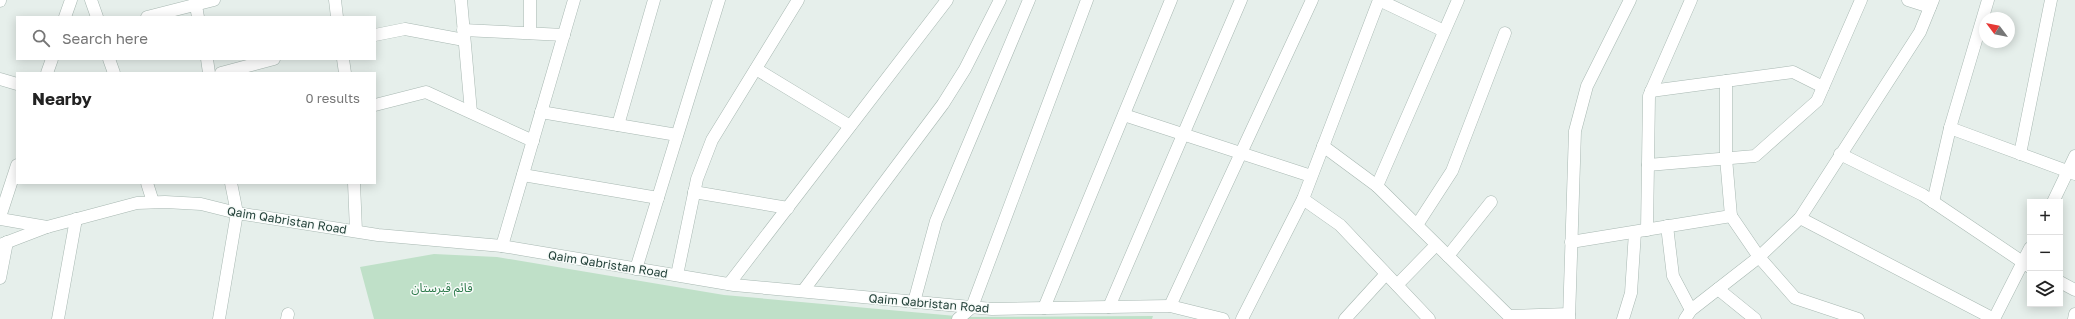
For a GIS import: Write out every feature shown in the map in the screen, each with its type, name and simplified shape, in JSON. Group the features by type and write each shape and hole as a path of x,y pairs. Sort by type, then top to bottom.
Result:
{"street":[{"path":"65,16 71,0"},
{"path":"91,0 97,16"},
{"path":"150,16 195,2 214,0"},
{"path":"335,0 337,16"},
{"path":"461,0 471,112"},
{"path":"530,0 530,33"},
{"path":"502,246 574,0"},
{"path":"618,125 654,0"},
{"path":"636,268 719,0"},
{"path":"677,275 697,179 712,140 798,0"},
{"path":"729,284 947,0"},
{"path":"803,291 943,104 965,69 1000,0"},
{"path":"914,302 936,221 1029,0"},
{"path":"958,319 972,307 1087,0"},
{"path":"1044,308 1171,0"},
{"path":"1109,307 1242,0"},
{"path":"1170,306 1312,0"},
{"path":"1242,319 1303,198 1379,0 1444,31"},
{"path":"1377,186 1458,0"},
{"path":"1323,146 1377,186 1509,316 1569,317 1576,131 1587,86 1630,0"},
{"path":"1648,230 1649,96 1691,0"},
{"path":"1648,165 1755,156 1817,101 1861,0"},
{"path":"1666,226 1673,276 1688,315 1759,257 1800,218 1920,32 1932,4 1908,0"},
{"path":"1933,202 1950,128 1988,0"},
{"path":"2020,154 2051,0"},
{"path":"195,2 198,16"},
{"path":"376,34 405,29 464,35 530,33 564,35"},
{"path":"1417,225 1452,171 1505,33"},
{"path":"47,72 52,60"},
{"path":"109,60 114,72"},
{"path":"207,60 210,72"},
{"path":"225,72 270,60"},
{"path":"343,60 345,72"},
{"path":"756,69 850,126"},
{"path":"1651,91 1792,72 1823,87"},
{"path":"0,79 16,84"},
{"path":"1726,81 1726,158 1731,216 1759,257 1795,298 1858,319"},
{"path":"376,105 426,92 533,141"},
{"path":"541,112 677,135"},
{"path":"1124,115 1311,176"},
{"path":"1950,128 2072,173"},
{"path":"1800,218 1994,319 2026,265 1924,195 1840,154"},
{"path":"2055,199 2072,173 2075,156"},
{"path":"16,167 0,218 47,227"},
{"path":"522,175 658,198"},
{"path":"147,184 153,202"},
{"path":"219,319 237,213 231,184"},
{"path":"354,184 356,231"},
{"path":"694,192 788,208"},
{"path":"1303,198 1340,225 1429,319"},
{"name":"Qaim Qabristan Road","path":"3,244 47,227 137,203 153,202 201,204 237,213 356,231 502,246 729,284 992,309 1170,306 1191,315 1223,319"},
{"path":"1448,256 1491,202"},
{"path":"1571,242 1731,216"},
{"path":"58,319 76,219"},
{"path":"1623,319 1631,293 1635,232"},
{"path":"0,278 3,244"},
{"path":"1397,285 1436,245"},
{"path":"1345,319 1386,274"},
{"path":"2063,284 2075,290"},
{"path":"1718,289 1755,319"},
{"path":"2074,319 2075,314"}],"green space":[{"name":"قائم قبرستان","path":"434,254 497,257 724,295 967,317 1153,316 1152,319 374,319 360,267"}]}
